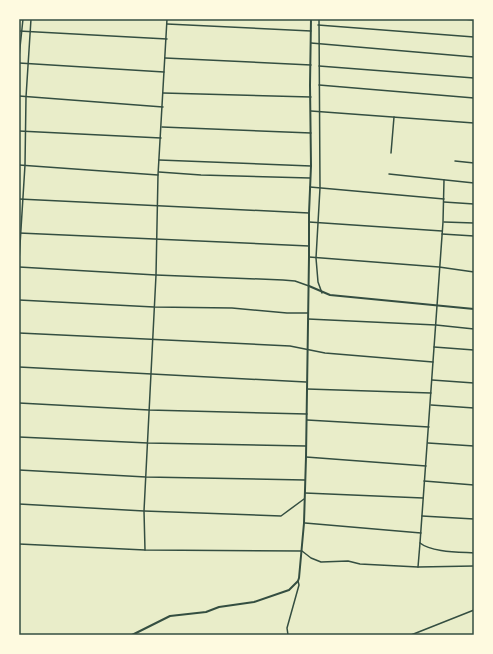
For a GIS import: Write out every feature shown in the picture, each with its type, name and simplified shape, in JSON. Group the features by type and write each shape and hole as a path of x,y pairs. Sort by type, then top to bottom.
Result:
{"street":[{"path":"19,57 20,31 23,19"},
{"path":"19,260 25,165 26,97 31,19"},
{"path":"145,550 144,511 156,275 158,175 162,127 167,19"},
{"path":"288,635 287,628 299,585 298,581 304,523 311,166 311,19"},
{"path":"319,19 318,111 320,188 316,258 318,282 322,292"},
{"path":"464,19 474,20"},
{"path":"166,24 311,31"},
{"path":"318,25 474,37"},
{"path":"20,31 166,39"},
{"path":"311,43 474,57"},
{"path":"165,58 311,64"},
{"path":"19,63 164,72"},
{"path":"319,66 474,78"},
{"path":"319,85 474,98"},
{"path":"163,92 311,97"},
{"path":"19,96 163,107"},
{"path":"311,110 474,122"},
{"path":"391,152 394,116"},
{"path":"162,127 311,133"},
{"path":"19,131 26,130 161,138"},
{"path":"159,160 311,166"},
{"path":"455,161 474,163"},
{"path":"19,165 158,175"},
{"path":"159,172 201,175 310,178"},
{"path":"389,174 474,183"},
{"path":"418,567 431,405 443,222 444,180"},
{"path":"310,187 444,198"},
{"path":"19,199 309,213"},
{"path":"443,202 474,204"},
{"path":"309,222 442,230"},
{"path":"443,222 474,223"},
{"path":"20,233 309,246"},
{"path":"442,234 474,236"},
{"path":"309,257 440,267 474,272"},
{"path":"19,267 295,281 330,295 474,309"},
{"path":"19,300 154,307 232,308 287,313 308,313"},
{"path":"308,319 436,325 474,329"},
{"path":"19,334 290,346 324,354 433,362"},
{"path":"434,347 474,350"},
{"path":"19,367 306,382"},
{"path":"432,380 474,383"},
{"path":"306,389 431,393"},
{"path":"19,403 149,410 307,414"},
{"path":"431,405 474,408"},
{"path":"306,420 429,427"},
{"path":"19,437 148,443 306,446"},
{"path":"428,443 474,446"},
{"path":"306,457 426,466"},
{"path":"19,470 146,477 305,480"},
{"path":"424,481 474,485"},
{"path":"304,493 423,498"},
{"path":"19,504 144,511 281,516 304,499"},
{"path":"422,516 474,519"},
{"path":"304,523 421,533"},
{"path":"420,543 425,546 438,549 474,553"},
{"path":"19,544 145,550 302,552 321,562 348,561 360,564 418,567 474,566"},
{"path":"132,635 170,616 206,612 219,607 254,602 289,590 298,581"},
{"path":"411,635 474,610"},
{"path":"448,635 466,635"}]}
